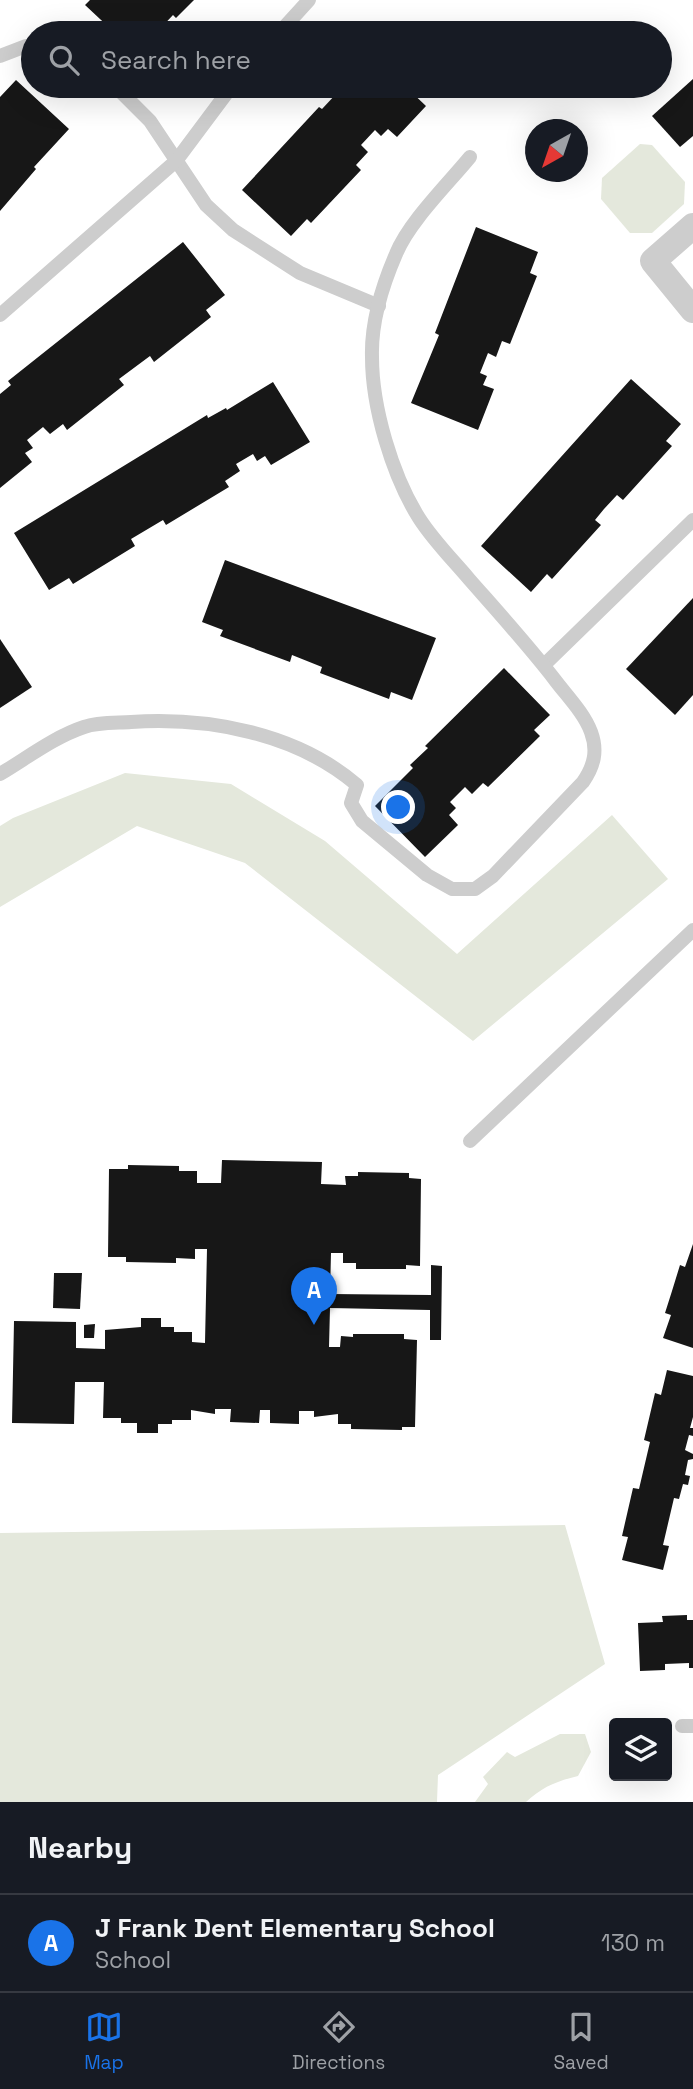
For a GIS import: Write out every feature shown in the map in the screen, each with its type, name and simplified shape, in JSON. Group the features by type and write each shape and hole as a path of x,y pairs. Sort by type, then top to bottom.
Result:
{"street":[{"path":"693,226 653,261 693,310"}],"lane":[{"path":"290,21 309,0"},
{"path":"0,56 21,48"},
{"path":"127,98 150,121 206,205 248,241 300,273 379,306"},
{"path":"0,315 176,162 223,98"},
{"path":"0,774 65,735 86,726 165,720 216,726 279,740 345,775 357,785 351,803 362,821 427,875 452,889 475,889 493,876 583,782 592,768 595,752 591,732 544,665 438,544 418,516 387,444 376,399 372,356 379,306 396,252 413,226 470,157"},
{"path":"544,665 693,520"},
{"path":"470,1141 693,930"}],"shaded area":[{"path":"640,144 652,145 685,182 684,204 652,233 630,233 601,199 602,178"},
{"path":"125,773 231,784 325,841 457,954 612,815 668,879 473,1041 245,863 137,826 0,907 0,826 13,818"},
{"path":"565,1525 605,1664 438,1775 437,1802 0,1802 0,1533"},
{"path":"560,1734 585,1734 591,1752 578,1776 550,1785 526,1802 475,1802 488,1784 483,1777 507,1752 515,1757"}],"building":[{"path":"90,0 194,0 176,18 173,15 167,21 102,21 85,5"},
{"path":"693,79 693,136 680,147 652,116"},
{"path":"16,80 21,85 21,98 35,98 69,129 34,167 36,169 0,211 0,97"},
{"path":"332,98 418,98 426,106 397,137 388,129 381,136 375,130 361,145 368,152 356,165 361,170 311,223 307,219 291,236 242,190 319,107 322,109"},
{"path":"476,227 538,252 530,273 537,276 510,344 502,341 496,357 488,353 480,373 487,376 483,385 494,389 478,430 411,403 439,335 435,333"},
{"path":"183,242 225,295 206,310 211,317 154,362 150,356 119,379 124,385 67,430 63,424 50,434 43,427 27,440 33,448 25,453 32,462 0,488 0,394 11,385 8,381"},
{"path":"631,379 681,424 666,441 672,446 623,500 617,495 604,509 595,520 601,525 552,579 547,574 531,592 481,546"},
{"path":"273,382 310,442 271,465 265,456 257,461 253,454 236,464 240,471 225,481 229,487 166,525 163,520 131,539 135,546 73,584 69,578 49,590 14,533 207,415 208,418 226,408 227,410"},
{"path":"225,560 436,638 412,700 391,692 389,699 320,673 322,667 292,655 290,662 220,636 223,630 202,622"},
{"path":"693,598 693,695 675,715 626,669"},
{"path":"0,639 32,687 0,708"},
{"path":"504,668 550,715 534,730 540,736 488,787 483,783 472,794 465,787 450,802 456,808 449,815 458,825 425,857 375,806 413,768 410,765 428,748 425,746"},
{"path":"222,1160 322,1162 321,1184 346,1185 345,1176 358,1176 358,1172 409,1173 409,1178 421,1179 420,1266 406,1265 406,1269 356,1269 356,1263 343,1263 343,1253 331,1253 330,1294 431,1295 431,1265 442,1266 441,1340 430,1340 430,1310 330,1308 329,1347 340,1347 341,1336 353,1337 353,1334 404,1334 404,1339 417,1340 415,1427 402,1427 402,1430 351,1429 351,1424 338,1424 338,1414 314,1417 314,1411 299,1411 299,1424 270,1423 270,1410 260,1410 259,1423 230,1422 231,1409 215,1409 215,1414 191,1410 191,1420 172,1420 172,1424 158,1424 158,1433 137,1433 137,1423 121,1423 121,1418 103,1418 104,1382 75,1382 74,1424 12,1423 14,1321 76,1322 76,1348 105,1349 105,1330 141,1327 141,1318 161,1318 161,1327 174,1327 174,1332 192,1332 192,1342 205,1343 207,1249 195,1249 195,1259 176,1258 176,1263 126,1262 126,1257 108,1257 109,1169 128,1169 128,1165 179,1166 179,1171 197,1171 197,1183 221,1183"},
{"path":"693,1244 693,1348 663,1338 671,1315 665,1313 680,1265 685,1267"},
{"path":"54,1273 82,1273 80,1309 53,1308"},
{"path":"95,1324 94,1338 84,1338 84,1325"},
{"path":"667,1370 693,1376 693,1417 690,1428 693,1428 693,1436 689,1435 685,1450 693,1454 693,1459 688,1460 685,1475 690,1476 688,1485 683,1484 679,1499 674,1498 663,1545 669,1546 663,1570 622,1560 628,1537 622,1536 633,1488 639,1489 650,1442 644,1440 655,1393 661,1395"},
{"path":"687,1615 687,1620 693,1620 693,1668 689,1668 689,1663 665,1664 665,1670 640,1671 638,1623 663,1622 662,1616"}],"place":[{"name":"J Frank Dent Elementary School","path":"314,1325"}]}
